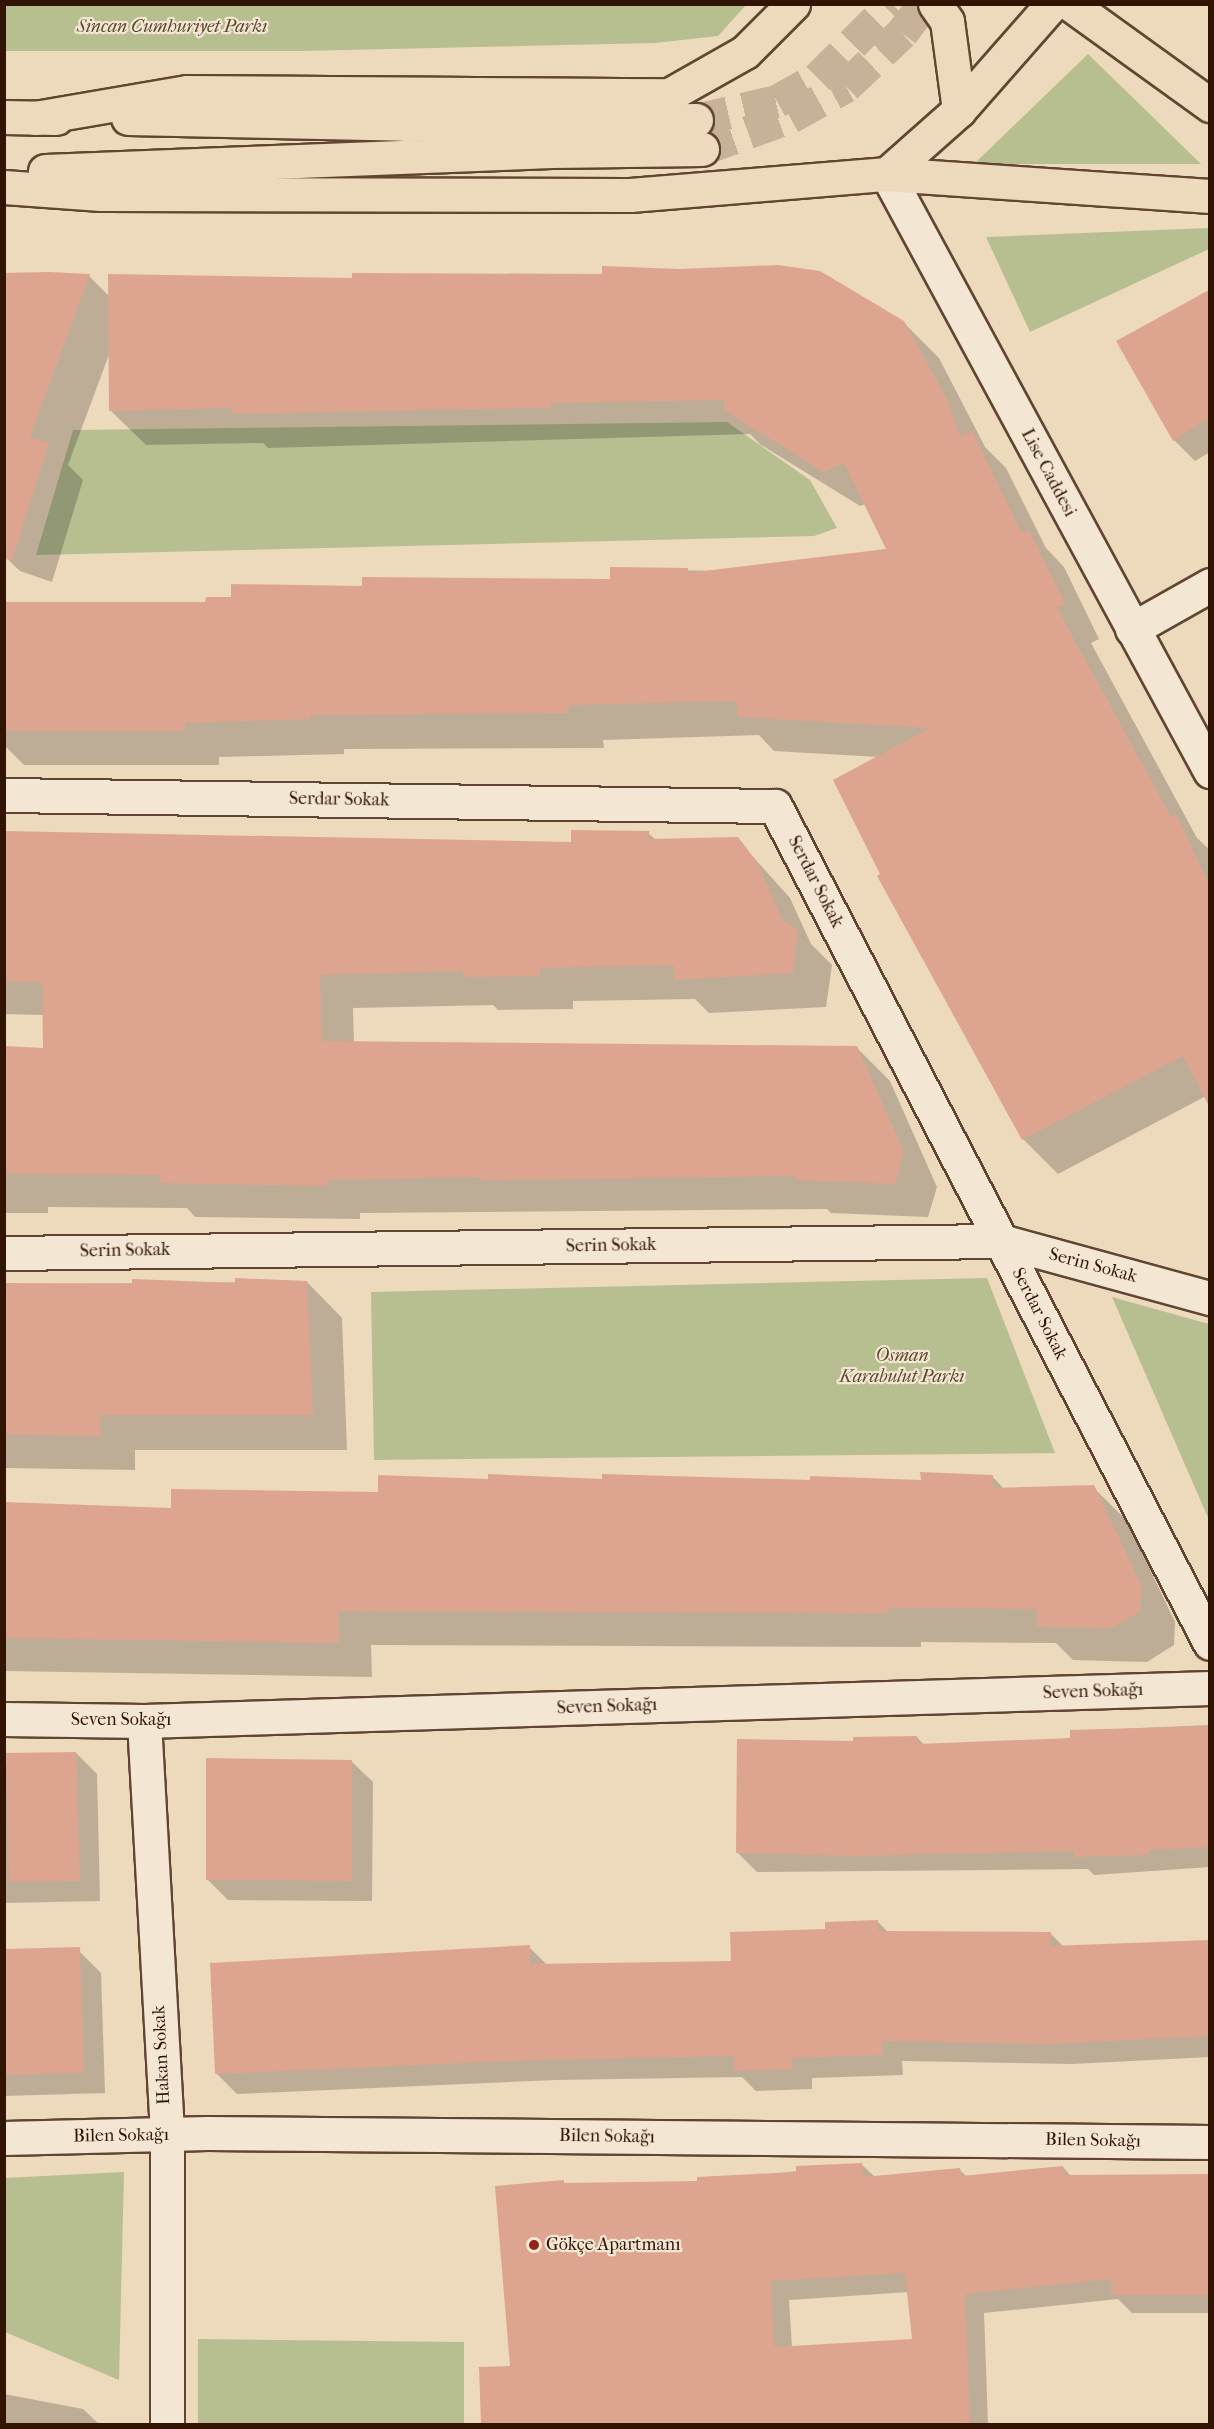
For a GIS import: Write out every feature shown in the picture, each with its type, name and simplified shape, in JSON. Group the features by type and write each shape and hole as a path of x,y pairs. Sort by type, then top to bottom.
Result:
{"main road":[{"path":"20,117 187,92 669,95 745,52 793,4"},
{"path":"935,4 947,21 959,110"},
{"path":"887,174 959,110 1052,4"},
{"path":"1070,4 1209,105"},
{"path":"4,173 552,151 699,135 225,118 20,117"},
{"path":"4,187 101,194 630,195 887,174 1209,196"}],"street":[{"name":"Lise Caddesi","path":"887,174 1209,771"},
{"path":"1132,628 1209,585"},
{"name":"Serdar Sokak","path":"4,795 775,807 1209,1643"},
{"name":"Serin Sokak","path":"4,1253 1001,1241 1209,1298"},
{"name":"Seven Sokağı","path":"4,1719 144,1721 1209,1688"},
{"name":"Hakan Sokak","path":"144,1721 167,2135 167,2424"},
{"name":"Bilen Sokağı","path":"4,2138 167,2135 1209,2142"}],"green space":[{"name":"Sincan Cumhuriyet Parkı","path":"5,4 746,5 718,36 655,43 302,51 5,51"},
{"path":"1088,54 1201,164 974,164"},
{"path":"1209,228 1209,249 1030,332 986,237"},
{"path":"727,422 810,480 837,528 814,536 36,555 73,430"},
{"name":"Osman Karabulut Parkı","path":"987,1278 1055,1453 374,1460 371,1292"},
{"path":"1112,1297 1209,1324 1209,1520"},
{"path":"124,2172 119,2380 5,2332 4,2178"},
{"path":"198,2339 464,2342 464,2424 198,2424"}],"building":[{"path":"778,265 820,271 904,321 947,399 960,437 972,431 1022,534 1029,530 1065,604 1057,608 1171,817 1176,814 1209,884 1209,1106 1183,1056 1022,1140 877,876 880,874 833,780 930,728 738,717 737,701 569,705 569,713 310,715 310,719 185,723 185,731 4,731 4,602 205,602 206,597 231,597 231,584 362,586 362,577 610,579 610,567 688,568 688,573 886,549 844,463 824,472 724,410 724,400 551,403 551,408 232,414 231,408 109,411 108,274 352,278 352,273 602,274 602,266 679,269"},
{"path":"4,273 90,274 30,437 49,443 12,560 4,559"},
{"path":"1209,290 1209,418 1173,441 1116,341"},
{"path":"571,830 649,831 649,839 738,837 757,862 782,919 798,930 793,973 674,980 674,965 540,968 540,976 463,977 463,971 320,975 322,1041 857,1046 904,1152 895,1184 796,1180 796,1176 481,1180 481,1177 327,1180 327,1186 160,1183 160,1175 4,1174 4,1046 43,1048 42,982 4,982 4,831 571,842"},
{"path":"235,1278 307,1281 313,1415 100,1415 101,1436 4,1434 4,1283 132,1284 132,1279 235,1283"},
{"path":"920,1472 993,1475 993,1488 1094,1485 1142,1587 1140,1611 1113,1628 1037,1627 1037,1609 887,1608 888,1613 338,1611 339,1643 4,1638 4,1502 171,1508 171,1489 378,1492 378,1475 488,1479 488,1474 602,1479 602,1474 810,1480 810,1476 921,1480"},
{"path":"1209,1726 1209,1847 1149,1850 1149,1855 1074,1857 1074,1851 855,1856 736,1853 737,1739 853,1741 853,1737 917,1736 918,1744 1070,1738 1070,1730"},
{"path":"76,1752 80,1881 9,1882 6,1753"},
{"path":"206,1758 352,1760 352,1881 206,1880"},
{"path":"878,1920 878,1931 1051,1932 1051,1946 1209,1940 1209,2036 1051,2044 882,2041 883,2055 792,2058 792,2069 734,2071 734,2056 534,2060 215,2074 210,1963 530,1945 530,1964 731,1961 730,1932 825,1929 825,1922"},
{"path":"80,1947 84,2073 4,2075 4,1949"},
{"path":"862,2163 863,2177 960,2168 961,2176 1063,2166 1064,2175 1209,2174 1209,2295 1111,2295 1111,2279 965,2294 970,2424 481,2424 479,2367 510,2366 495,2186 564,2180 564,2183 697,2181 697,2177 796,2172 796,2166","holes":["905,2273 912,2339 774,2347 771,2281"]}],"tunnel":[{"path":"696,120 777,101 818,78 892,4"},
{"path":"702,149 790,117 846,86 902,33 924,4"}],"place":[{"name":"Gökçe Apartmanı","path":"534,2245"}]}
